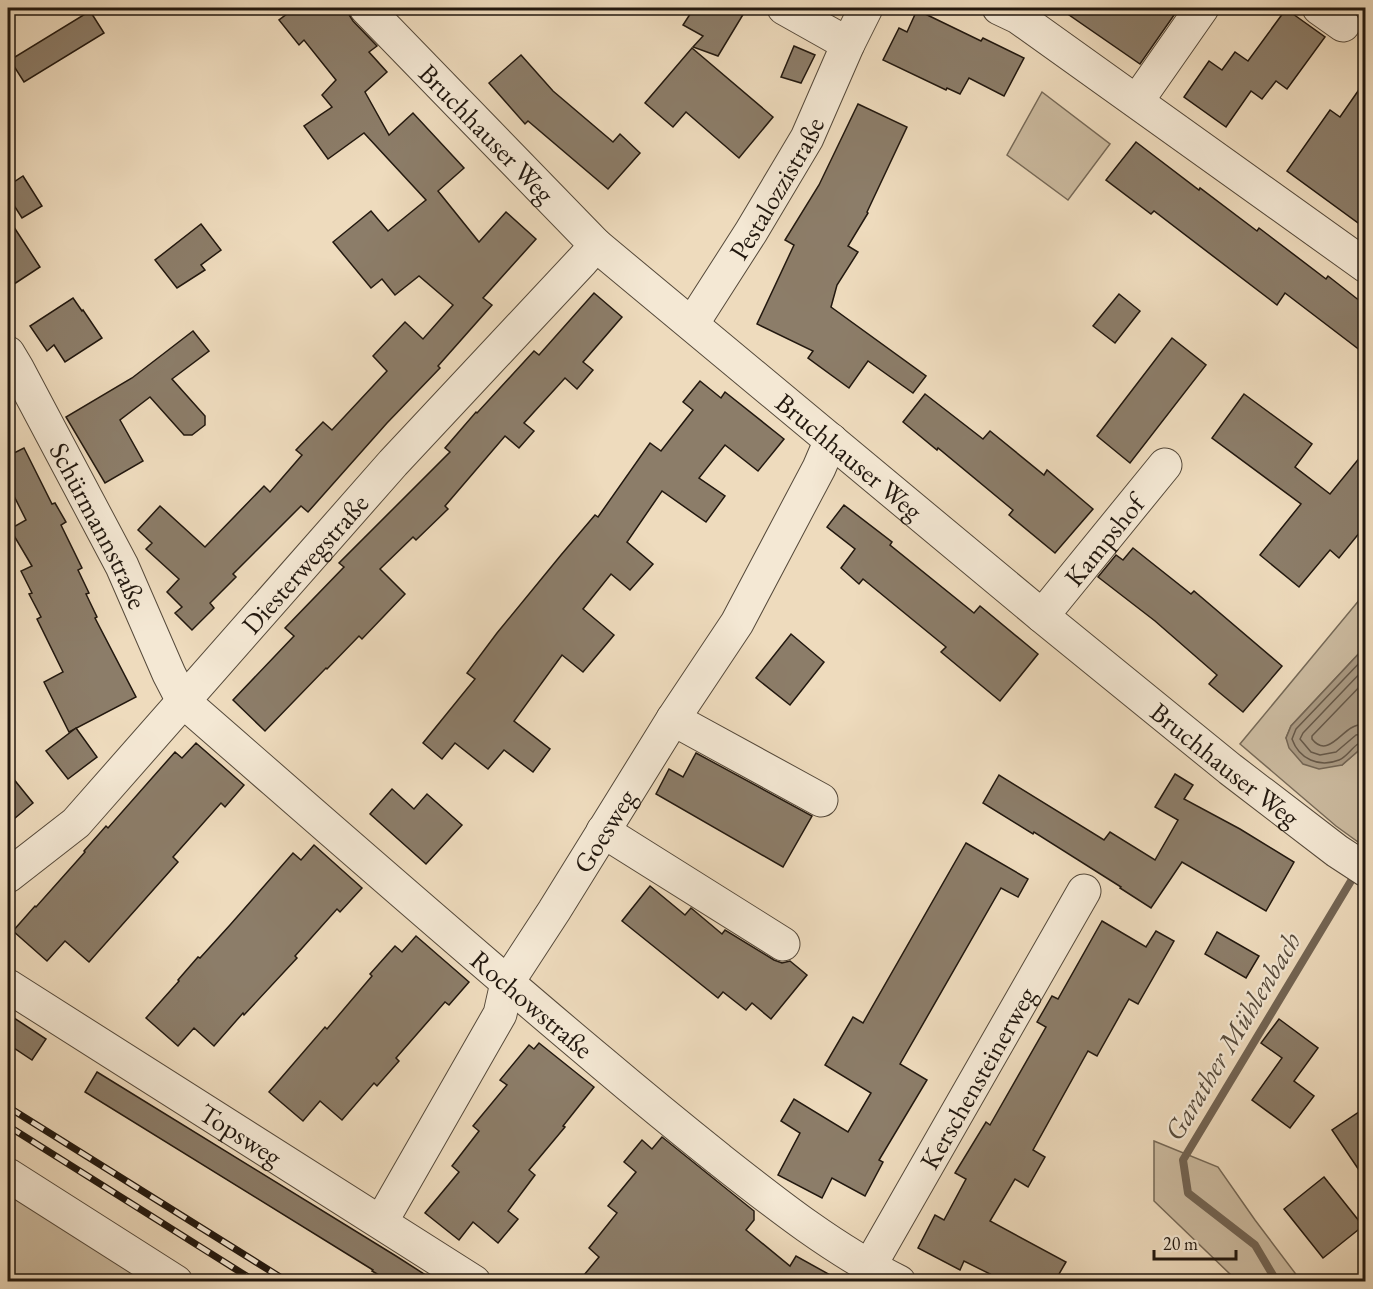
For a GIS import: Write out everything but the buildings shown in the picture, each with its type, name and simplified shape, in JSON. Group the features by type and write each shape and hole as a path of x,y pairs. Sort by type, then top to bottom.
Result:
{"street":[{"name":"Bruchhauser Weg","path":"366,8 596,244 1042,616 1230,769 1356,863"},
{"path":"784,8 848,44"},
{"name":"Pestalozzistraße","path":"692,324 751,232 807,138 866,8"},
{"path":"999,8 1018,17 1365,266"},
{"path":"1137,101 1202,8"},
{"name":"Diesterwegstraße","path":"8,876 76,823 393,463 596,244"},
{"name":"Schürmannstraße","path":"8,353 122,566 183,701"},
{"name":"Goesweg","path":"381,1222 500,1014 507,983 673,719 737,623 819,468 831,440"},
{"name":"Kampshof","path":"1042,616 1165,465"},
{"name":"Rochowstraße","path":"183,701 634,1091 777,1206 869,1267 899,1281"},
{"path":"673,719 821,801"},
{"path":"603,831 783,944"},
{"name":"Kerschensteinerweg","path":"869,1267 1084,891"},
{"name":"Topsweg","path":"8,986 474,1281"},
{"path":"8,1175 176,1281"}],"shaded area":[{"path":"1042,92 1110,144 1068,200 1007,155"},
{"path":"1365,593 1365,647 1291,726 1286,738 1342,765 1365,745 1365,847 1336,826 1240,744"},
{"path":"1154,1141 1218,1167 1301,1281 1236,1281 1154,1201"},
{"path":"8,1193 150,1281 8,1281"}],"water":[{"path":"1365,647 1365,745 1342,765 1319,769 1303,764 1289,748 1286,738 1291,726"}],"waterway":[{"name":"Garather Mühlenbach","path":"1277,1282 1255,1245 1188,1193 1183,1160 1357,871"}],"railway":[{"path":"8,1107 288,1282"},
{"path":"8,1126 256,1282"}]}
